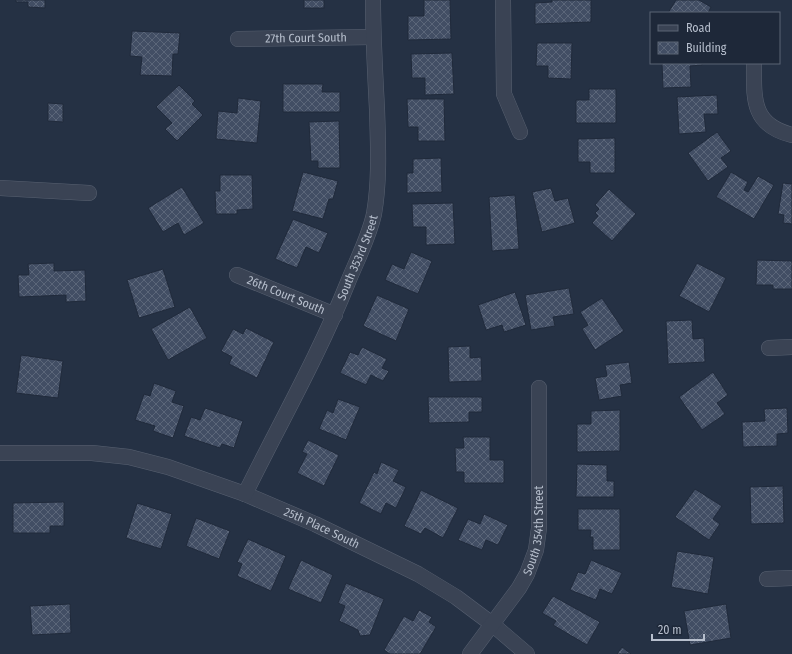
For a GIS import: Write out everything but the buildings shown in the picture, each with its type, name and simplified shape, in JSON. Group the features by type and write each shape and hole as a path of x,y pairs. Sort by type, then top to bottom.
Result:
{"street":[{"name":"South 353rd Street","path":"245,494 335,315 374,215 379,151 373,37 373,0"},
{"path":"503,0 504,94 520,132"},
{"name":"27th Court South","path":"238,39 373,37"},
{"path":"754,64 755,101 760,115 770,126 792,135"},
{"path":"0,188 89,193"},
{"name":"26th Court South","path":"236,275 335,315"},
{"path":"769,348 792,347"},
{"name":"South 354th Street","path":"470,654 519,588 527,574 536,550 539,528 538,388"},
{"name":"25th Place South","path":"0,453 92,453 129,457 168,467 245,494 315,524 418,574 456,597 492,624 527,654"},
{"path":"767,579 792,578"}]}
